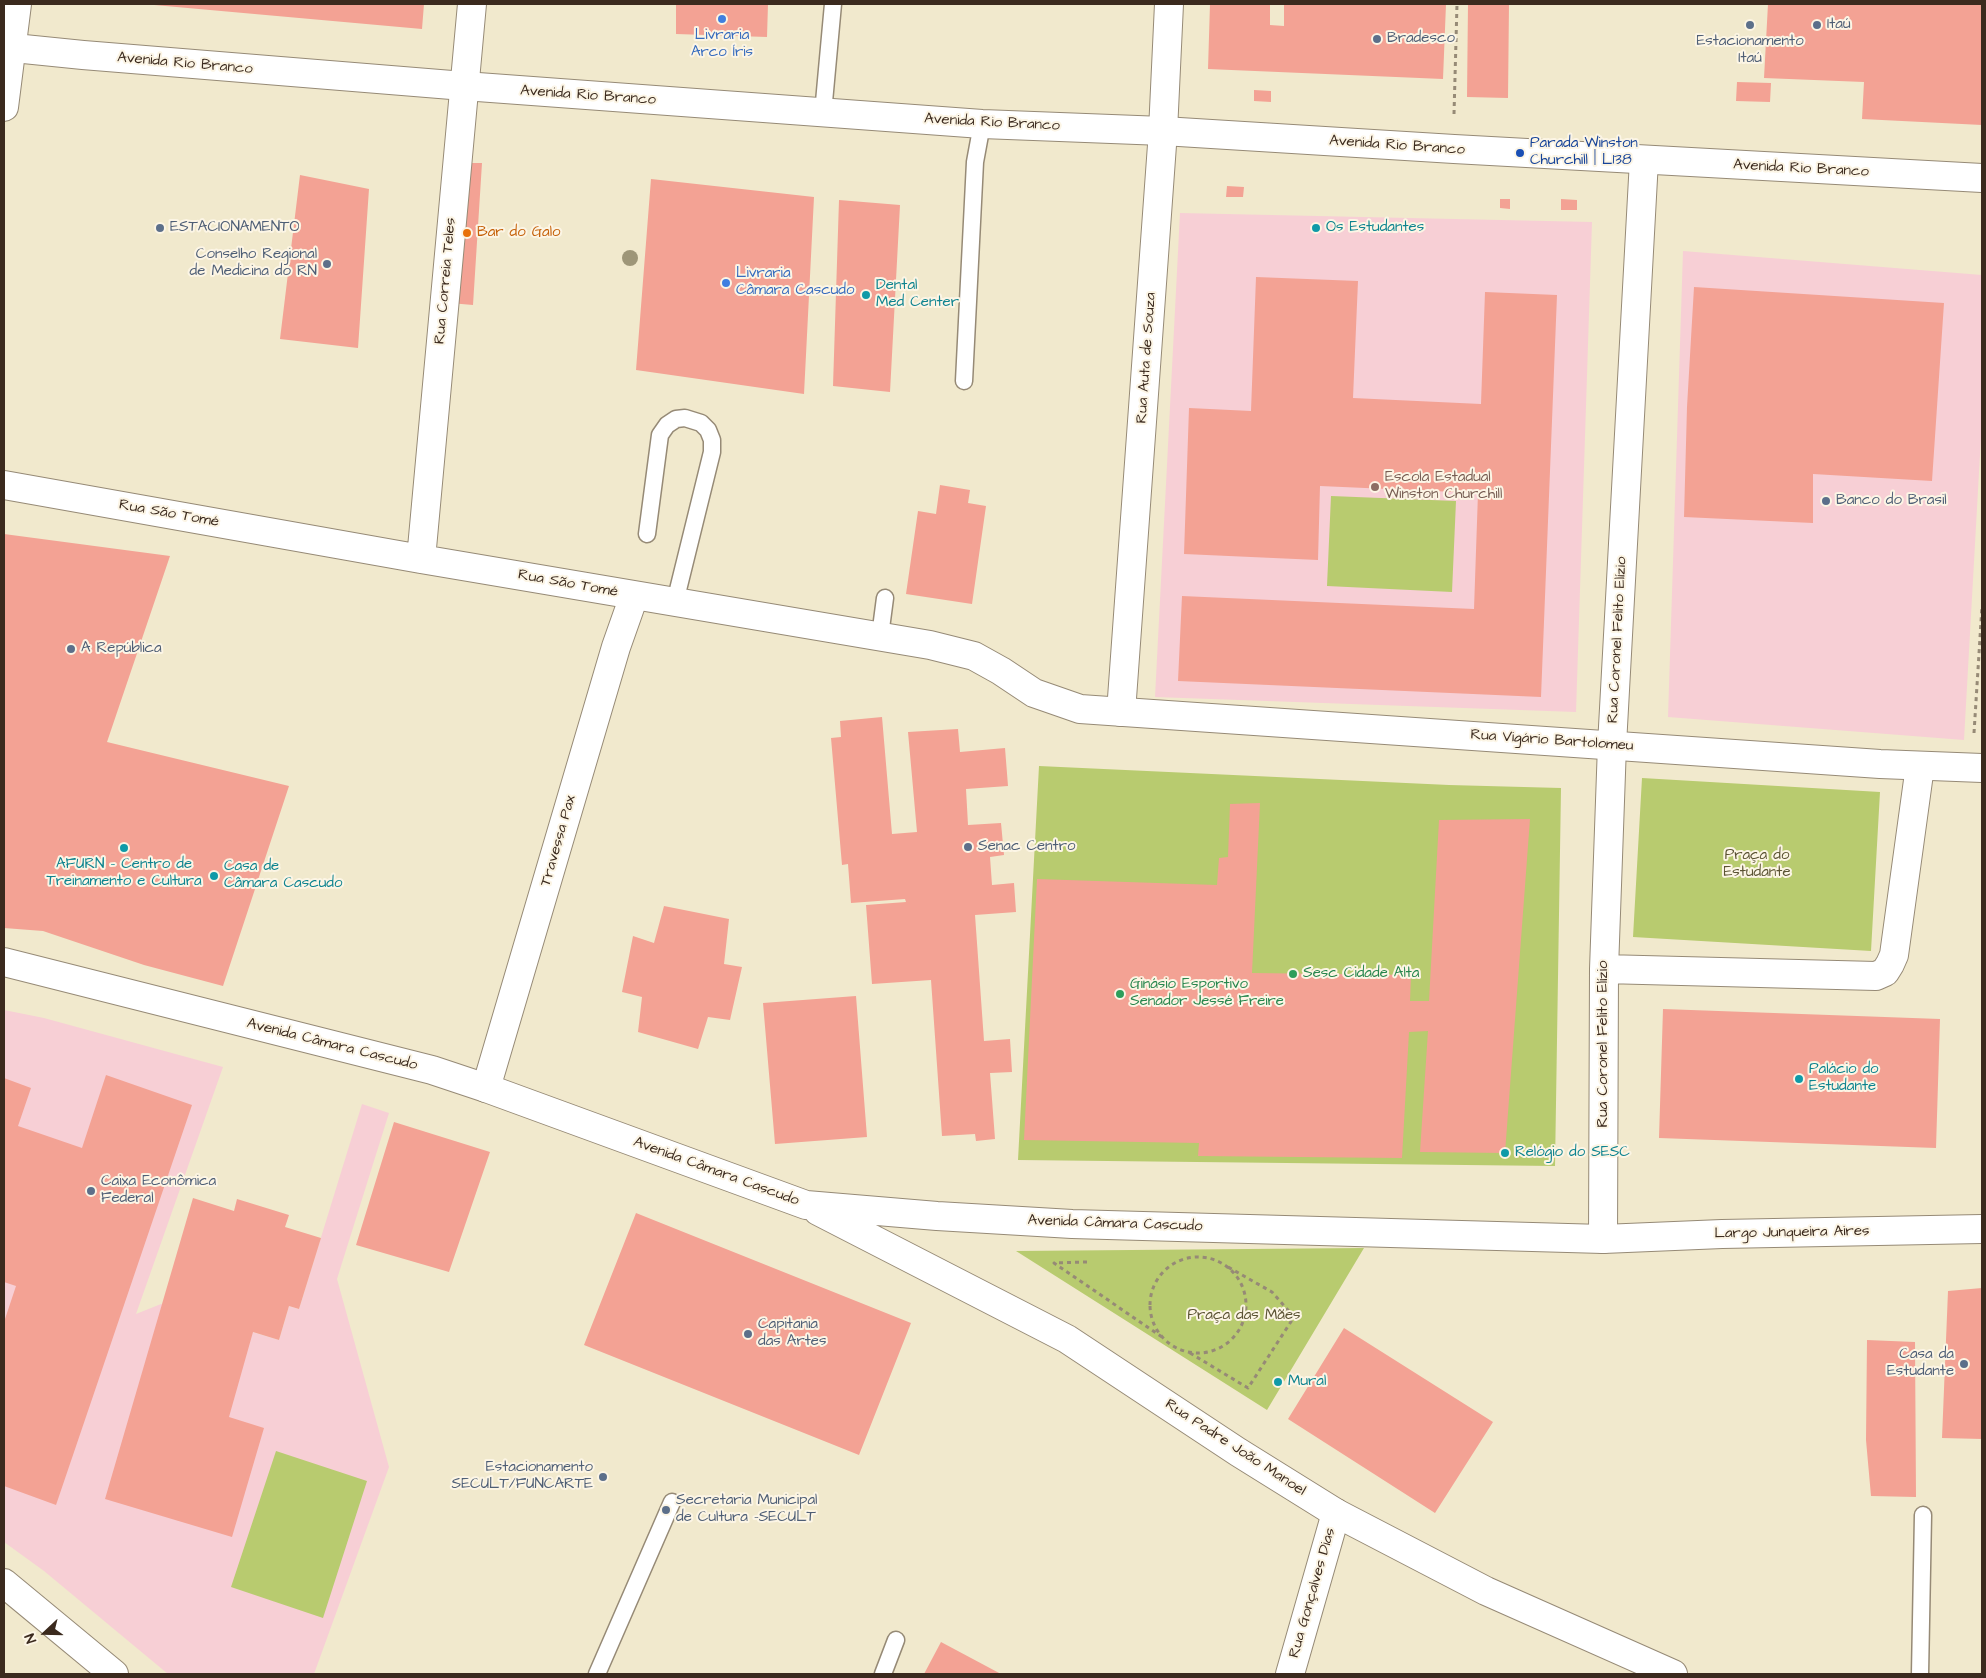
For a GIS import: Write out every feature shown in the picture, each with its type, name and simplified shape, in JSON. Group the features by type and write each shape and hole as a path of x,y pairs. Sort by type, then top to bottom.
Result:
{"street":[{"path":"4,107 8,48 18,4"},
{"name":"Rua Correia Teles","path":"421,559 472,4"},
{"name":"Rua Auta de Souza","path":"1121,712 1163,131 1169,4"},
{"name":"Avenida Rio Branco","path":"8,48 464,86 982,124 1163,131 1982,178"},
{"name":"Rua Coronel Felito Elízio","path":"1603,1240 1604,969 1612,745 1644,160"},
{"name":"Rua São Tomé","path":"4,485 634,596 880,636 974,656 1034,693 1080,709 1121,712"},
{"name":"Travessa Pax","path":"486,1088 616,647 634,596"},
{"name":"Rua Vigário Bartolomeu","path":"1121,712 1920,766 1977,768"},
{"path":"1604,969 1876,976 1885,972 1894,955 1920,766"},
{"name":"Avenida Câmara Cascudo","path":"4,962 396,1060 486,1088 806,1205 937,1216 1072,1224 1603,1240"},
{"name":"Rua Padre João Manoel","path":"806,1205 1067,1340 1238,1452 1336,1513 1486,1591 1673,1674"},
{"name":"Largo Junqueira Aires","path":"1603,1240 1722,1234 1982,1229"},
{"name":"Rua Gonçalves Dias","path":"1290,1674 1336,1513"},
{"path":"4,1583 114,1674"}],"lane":[{"path":"823,113 833,4"},
{"path":"964,381 975,162 982,124"},
{"path":"646,534 660,435 667,425 676,418 685,418 701,423 708,430 712,440 712,452 675,602"},
{"path":"880,636 885,598"},
{"path":"597,1674 672,1502"},
{"path":"1920,1674 1924,1515"},
{"path":"883,1674 896,1640"}],"path":[{"path":"1454,149 1457,4"},
{"path":"1977,768 1982,606"},
{"path":"1162,1337 1154,1324 1150,1309 1151,1294 1157,1280 1166,1268 1180,1260 1194,1257"},
{"path":"1091,1262 1054,1263 1174,1347 1190,1353 1248,1388 1294,1316 1272,1292 1223,1264 1210,1258 1176,1258"},
{"path":"1190,1353 1206,1352 1222,1347 1234,1337 1243,1322 1246,1306 1244,1290 1235,1276 1223,1264"}],"shaded area":[{"name":"Escola Estadual Winston Churchill","path":"1180,213 1592,222 1576,712 1155,697"},
{"name":"Banco do Brasil","path":"1683,251 1982,275 1982,419 1964,740 1668,717"},
{"path":"4,1010 44,1018 223,1067 136,1314 161,1304 279,1340 289,1306 299,1309 362,1104 389,1113 337,1279 389,1467 314,1674 168,1674 44,1571 4,1542"}],"green space":[{"path":"1331,496 1456,501 1452,592 1327,586"},
{"name":"Sesc Cidade Alta","path":"1039,766 1449,785 1561,788 1555,1166 1018,1160"},
{"name":"Praça do Estudante","path":"1642,778 1880,792 1871,951 1633,937"},
{"name":"Praça das Mães","path":"1364,1248 1267,1410 1016,1251"},
{"path":"276,1451 367,1481 323,1618 231,1587"}],"building":[{"path":"143,4 424,4 422,29"},
{"name":"Livraria Arco Íris","path":"676,4 768,4 767,37 676,34"},
{"path":"1210,4 1270,4 1270,25 1284,26 1284,4 1446,4 1443,79 1208,69"},
{"path":"1468,4 1509,4 1508,98 1467,97"},
{"path":"1768,4 1982,4 1982,125 1862,119 1864,82 1764,78"},
{"path":"1737,82 1771,83 1770,102 1736,101"},
{"path":"1254,90 1271,91 1271,102 1254,101"},
{"name":"Bar do Galo","path":"463,163 482,163 473,305 450,303"},
{"name":"Conselho Regional de Medicina do RN","path":"300,175 369,189 358,348 280,339"},
{"name":"Livraria Câmara Cascudo","path":"651,179 814,197 804,394 636,370"},
{"path":"1227,186 1244,187 1243,197 1226,197"},
{"path":"1500,199 1510,199 1510,209 1500,208"},
{"path":"1561,199 1577,200 1577,210 1561,210"},
{"name":"Dental Med Center","path":"839,200 900,205 890,392 833,386"},
{"path":"1256,277 1358,281 1353,398 1481,404 1485,292 1557,295 1541,697 1178,681 1182,596 1474,609 1478,493 1320,486 1318,560 1184,554 1189,408 1251,411"},
{"path":"1694,287 1944,303 1932,481 1813,474 1813,523 1684,517 1687,407"},
{"path":"940,485 970,490 968,503 986,506 972,604 906,594 918,511 936,514"},
{"path":"4,534 170,556 107,742 289,786 223,986 144,965 43,931 4,928"},
{"path":"882,717 892,834 917,832 908,732 958,729 960,752 1005,748 1008,786 966,789 968,825 1001,823 1004,855 990,857 992,885 1014,883 1016,912 975,915 984,1041 1010,1039 1012,1072 990,1073 995,1139 976,1141 975,1134 942,1136 931,980 872,984 866,905 906,902 905,899 851,903 848,864 842,865 831,738 841,737 840,721"},
{"path":"1260,803 1252,973 1411,975 1410,1001 1429,1001 1439,820 1530,819 1505,1153 1420,1152 1428,1031 1409,1032 1402,1158 1198,1156 1199,1143 1024,1140 1037,879 1217,885 1219,858 1228,857 1230,804"},
{"path":"664,906 729,919 724,964 742,967 730,1020 708,1017 698,1049 638,1032 642,997 622,992 633,936 654,943"},
{"path":"856,996 867,1137 775,1144 763,1003"},
{"name":"Palácio do Estudante","path":"1663,1009 1940,1019 1936,1148 1659,1138"},
{"name":"Caixa Econômica Federal","path":"106,1075 192,1105 56,1505 4,1486 4,1322 16,1286 4,1282 4,1078 31,1088 18,1126 82,1148"},
{"path":"394,1122 490,1152 449,1272 356,1245"},
{"path":"193,1198 234,1211 237,1199 289,1215 285,1227 321,1238 299,1309 289,1306 279,1340 253,1332 229,1417 264,1428 232,1537 105,1499"},
{"name":"Capitania das Artes","path":"636,1213 911,1323 859,1455 584,1345"},
{"name":"Casa da Estudante","path":"1982,1288 1982,1439 1942,1438 1948,1291"},
{"path":"1344,1328 1493,1422 1435,1513 1288,1419"},
{"path":"1867,1340 1915,1342 1916,1497 1871,1496 1866,1440"},
{"path":"941,1642 1001,1674 924,1674"}],"place":[{"name":"Livraria Arco Íris","path":"722,19"},
{"name":"Estacionamento Itaú","path":"1750,25"},
{"name":"Itaú","path":"1817,25"},
{"name":"Bradesco","path":"1377,39"},
{"name":"Parada Winston Churchill | L138","path":"1520,153"},
{"name":"ESTACIONAMENTO","path":"160,228"},
{"name":"Os Estudantes","path":"1316,228"},
{"name":"Bar do Galo","path":"467,233"},
{"name":"Conselho Regional de Medicina do RN","path":"327,264"},
{"name":"Livraria Câmara Cascudo","path":"726,283"},
{"name":"Dental Med Center","path":"866,295"},
{"name":"Escola Estadual Winston Churchill","path":"1375,487"},
{"name":"Banco do Brasil","path":"1826,501"},
{"name":"A República","path":"71,649"},
{"name":"Senac Centro","path":"968,847"},
{"name":"AFURN - Centro de Treinamento e Cultura","path":"124,848"},
{"name":"Casa de Câmara Cascudo","path":"214,876"},
{"name":"Sesc Cidade Alta","path":"1293,974"},
{"name":"Ginásio Esportivo Senador Jessé Freire","path":"1120,994"},
{"name":"Palácio do Estudante","path":"1799,1079"},
{"name":"Relógio do SESC","path":"1505,1153"},
{"name":"Caixa Econômica Federal","path":"91,1191"},
{"name":"Capitania das Artes","path":"748,1334"},
{"name":"Casa da Estudante","path":"1964,1364"},
{"name":"Mural","path":"1278,1382"},
{"name":"Estacionamento SECULT/FUNCARTE","path":"603,1477"},
{"name":"Secretaria Municipal de Cultura -SECULT","path":"666,1510"}]}
